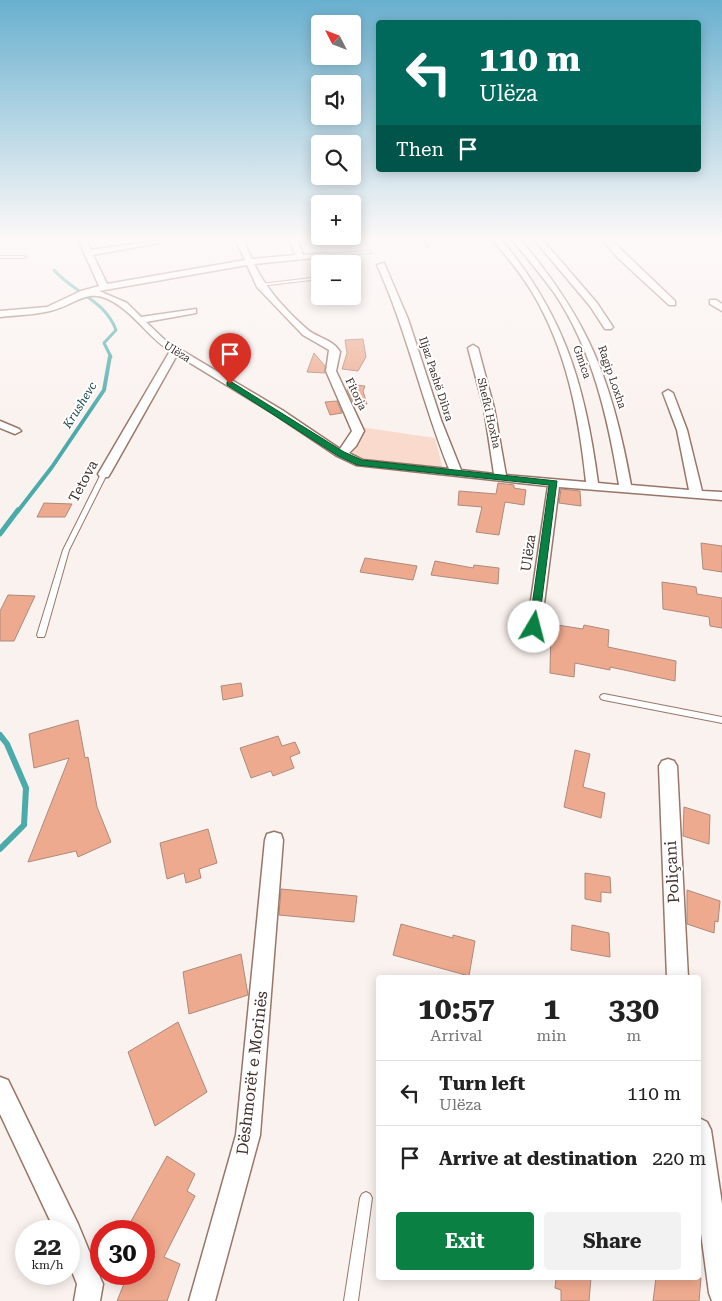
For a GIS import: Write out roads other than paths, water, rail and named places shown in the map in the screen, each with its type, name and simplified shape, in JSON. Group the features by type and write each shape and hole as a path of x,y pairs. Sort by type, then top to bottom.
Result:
{"street":[{"path":"0,314 49,309 74,298"},
{"name":"Ulëza","path":"111,298 140,320 154,336 278,412 350,459 372,465 501,478 722,496"},
{"name":"Fitorja","path":"272,298 306,333 334,348 332,371 358,431 350,446 341,454"},
{"name":"Iljaz Pashë Dibra","path":"396,298 422,372 433,415 456,473"},
{"name":"Gmica","path":"540,298 567,356 582,407 592,484"},
{"name":"Ragip Loxha","path":"563,298 590,349 614,419 625,487"},
{"path":"589,298 608,328"},
{"path":"666,298 672,303"},
{"path":"713,302 722,308"},
{"path":"140,320 193,310"},
{"name":"Shefki Hoxha","path":"472,348 490,408 501,478"},
{"name":"Tetova","path":"104,474 175,350"},
{"path":"668,393 682,430 696,494"},
{"path":"0,424 15,431"},
{"name":"Ulëza","path":"534,627 554,483"},
{"name":"Poliçani","path":"668,766 678,975"},
{"name":"Dëshmorët e Morinës","path":"202,1301 248,1135 274,840"},
{"path":"0,1088 62,1220"},
{"path":"701,1144 722,1293"},
{"path":"80,1260 90,1284 87,1301"}],"lane":[{"name":"Tetova","path":"41,635 66,550 104,474"},
{"path":"604,697 722,720"},
{"path":"352,1301 366,1198"}],"waterway":[{"name":"Krushevc","path":"88,298 104,311 116,330 104,343 111,357"},
{"name":"Krushevc","path":"18,511 52,467 104,390 110,356"},
{"name":"Krushevc","path":"0,534 18,510"},
{"name":"Krushevc","path":"0,735 7,744 26,788 24,825 0,849"}]}
